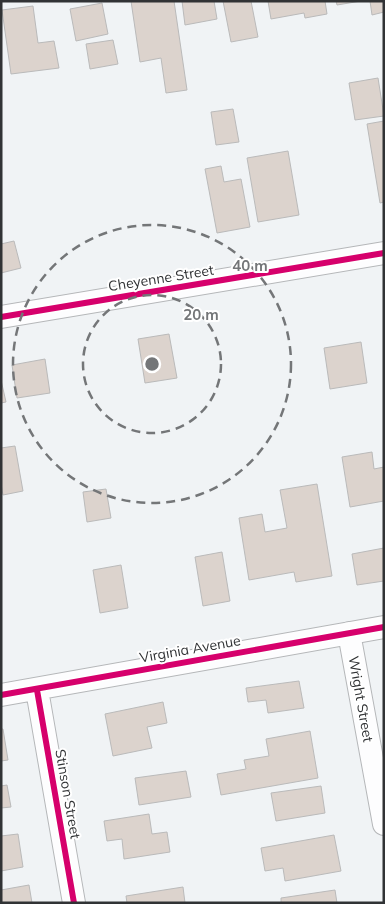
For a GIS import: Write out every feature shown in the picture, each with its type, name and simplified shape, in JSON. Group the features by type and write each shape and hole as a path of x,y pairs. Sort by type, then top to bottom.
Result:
{"street":[{"name":"Cheyenne Street","path":"1,317 384,253"},
{"name":"Virginia Avenue","path":"1,696 384,627"},
{"name":"Wright Street","path":"350,633 384,824"},
{"name":"Stinson Street","path":"37,690 74,903"}],"building":[{"path":"131,1 174,1 187,90 166,93 161,58 140,62"},
{"path":"182,1 214,1 217,19 185,25"},
{"path":"223,1 251,1 258,37 231,42"},
{"path":"268,1 325,1 327,14 305,18 304,13 271,19"},
{"path":"336,1 361,1 337,5"},
{"path":"370,1 384,1 384,12 372,15"},
{"path":"102,3 108,34 76,41 70,9"},
{"path":"33,6 38,43 54,41 59,68 11,74 2,10"},
{"path":"113,40 118,64 90,69 86,44"},
{"path":"378,78 384,116 355,120 349,83"},
{"path":"233,109 239,142 216,145 211,112"},
{"path":"384,121 384,202 380,203 367,124"},
{"path":"288,151 299,215 258,222 247,158"},
{"path":"221,166 224,182 241,179 250,227 217,233 205,169"},
{"path":"14,241 21,268 1,273 1,244"},
{"path":"169,334 177,378 145,383 138,339"},
{"path":"361,342 367,383 330,389 324,348"},
{"path":"45,359 50,393 17,398 12,365"},
{"path":"1,380 6,402 1,403"},
{"path":"15,446 23,491 3,495 1,484 1,448"},
{"path":"372,452 374,469 384,467 384,501 350,507 342,457"},
{"path":"317,484 332,576 296,582 294,572 249,580 239,518 262,514 265,532 287,528 280,490"},
{"path":"106,489 111,518 87,522 83,492"},
{"path":"384,548 384,581 357,585 352,554"},
{"path":"222,552 230,601 203,606 195,557"},
{"path":"121,565 128,608 100,613 93,570"},
{"path":"299,681 304,708 268,713 266,700 248,702 246,688"},
{"path":"163,702 167,723 147,727 152,748 113,756 105,714"},
{"path":"1,729 3,729 8,760 1,761"},
{"path":"310,731 318,778 221,795 217,774 246,769 244,760 269,756 266,739"},
{"path":"186,771 191,797 139,805 135,778"},
{"path":"7,785 11,807 1,808 1,786"},
{"path":"321,786 325,813 276,821 271,793"},
{"path":"149,814 152,834 167,832 170,852 124,859 122,839 107,841 104,821"},
{"path":"18,834 23,867 1,871 1,836"},
{"path":"334,835 341,871 285,881 283,868 265,871 261,848"},
{"path":"29,885 32,903 1,903 1,890"},
{"path":"183,887 185,903 127,903 126,896"},
{"path":"335,890 337,903 281,903 281,898"}],"cycle path":[{"path":"1,317 384,253"},
{"path":"1,695 384,627"},
{"path":"37,690 74,903"}]}
